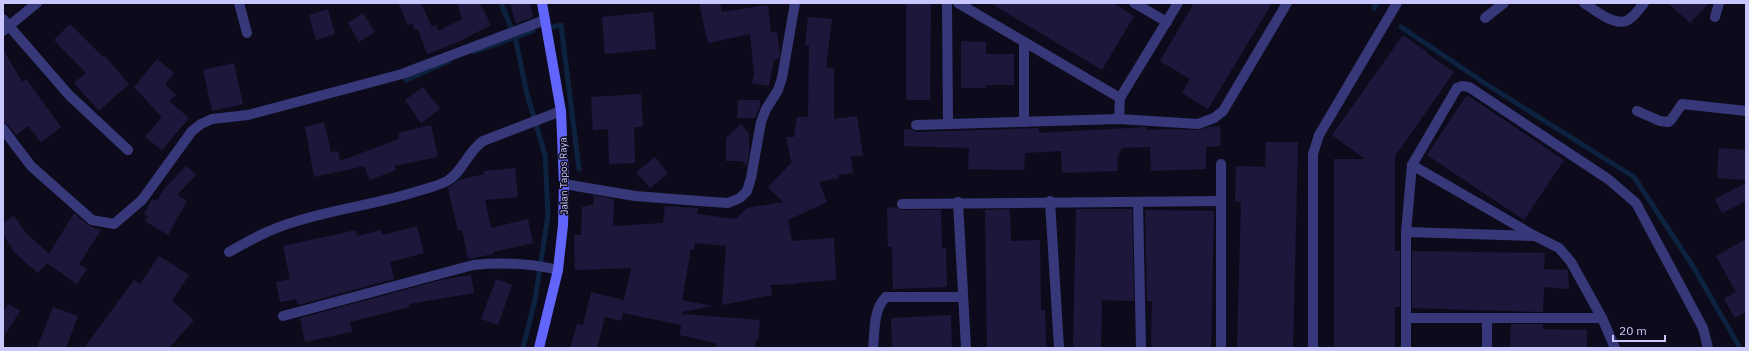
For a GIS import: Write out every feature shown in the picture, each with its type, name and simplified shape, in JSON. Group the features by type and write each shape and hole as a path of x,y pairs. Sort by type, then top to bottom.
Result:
{"main road":[{"name":"Jalan Tapos Raya","path":"539,348 563,225 564,184 561,111 542,3"}],"street":[{"path":"37,3 5,26 69,95 128,150"},
{"path":"238,3 247,33"},
{"path":"564,184 635,196 728,203 740,198 747,191 751,178 761,122 766,109 778,90 782,78 795,3"},
{"path":"947,3 948,123"},
{"path":"958,3 1120,98"},
{"path":"1134,3 1167,22"},
{"path":"1119,119 1120,98 1178,3"},
{"path":"916,125 1119,119 1198,124 1214,118 1223,111 1287,3"},
{"path":"1313,348 1313,154 1319,135 1397,3"},
{"path":"1485,18 1504,3"},
{"path":"1584,3 1614,21 1626,21 1634,15 1644,3"},
{"path":"1715,16 1719,3"},
{"path":"3,129 31,166 92,220 114,224 142,200 185,140 202,124 222,117 248,115 402,74 545,20"},
{"path":"1024,42 1024,122"},
{"path":"1406,348 1406,232 1412,164 1457,88 1462,86 1469,87 1608,179 1636,203 1703,328 1708,348"},
{"path":"1637,111 1665,122 1671,120 1682,104 1746,111"},
{"path":"229,252 261,233 295,221 389,200 441,184 453,176 469,157 474,147 483,141 561,111"},
{"path":"1220,164 1221,348"},
{"path":"1412,164 1535,236 1559,248 1571,262 1602,318 1615,348"},
{"path":"902,204 1050,201 1221,201"},
{"path":"1050,201 1059,348"},
{"path":"958,202 966,348"},
{"path":"1138,202 1141,348"},
{"path":"1406,232 1535,236"},
{"path":"283,316 473,265 498,262 530,265 555,270"},
{"path":"873,348 878,310 880,303 886,297 963,296"},
{"path":"1406,318 1602,318"},
{"path":"1487,318 1487,348"}],"building":[{"path":"398,3 421,3 432,27 436,25 438,31 462,19 457,3 480,3 491,25 458,42 427,54 418,29 415,30 412,23 408,25"},
{"path":"510,3 530,3 533,17 516,24"},
{"path":"699,3 720,3 722,12 768,5 771,32 777,32 780,54 779,59 774,60 769,86 752,83 754,74 750,34 708,43"},
{"path":"906,3 931,3 930,100 906,100"},
{"path":"990,3 1113,3 1134,16 1102,70"},
{"path":"1194,3 1272,3 1208,109 1182,93 1190,79 1160,61"},
{"path":"1668,3 1709,3 1690,23"},
{"path":"328,9 335,34 316,40 309,15"},
{"path":"653,12 656,49 605,54 602,17"},
{"path":"363,13 375,32 359,42 348,23"},
{"path":"808,17 832,19 826,68 834,68 834,119 857,116 863,155 851,157 853,173 838,175 839,178 819,182 827,202 788,220 792,241 834,238 836,280 770,285 772,295 722,305 726,246 695,243 694,250 691,249 682,300 712,306 682,312 682,314 760,320 758,340 756,340 755,348 716,348 716,343 680,335 681,325 623,313 621,321 605,317 597,348 570,348 577,324 583,325 591,292 624,300 631,268 575,270 574,235 581,235 582,207 594,204 593,195 614,199 613,226 663,223 665,206 698,208 697,214 736,219 747,208 783,202 768,187 793,161 791,161 786,137 794,137 797,117 808,117 809,46 805,45"},
{"path":"70,24 103,57 105,56 129,84 99,111 74,83 86,73 54,40"},
{"path":"1403,35 1454,72 1395,156 1395,251 1400,251 1400,307 1395,307 1395,348 1334,348 1334,159 1365,159 1332,135"},
{"path":"961,41 986,42 986,54 1014,54 1014,85 986,85 986,88 961,88"},
{"path":"3,49 22,82 26,79 61,127 41,142 28,126 16,135 8,125 3,123"},
{"path":"157,59 174,73 165,84 176,95 169,101 189,118 162,150 145,137 162,117 134,87"},
{"path":"234,63 243,104 212,111 203,70"},
{"path":"423,87 440,109 421,123 405,100"},
{"path":"641,94 643,127 634,127 635,163 609,164 608,129 593,130 591,97"},
{"path":"1467,95 1564,160 1524,220 1427,155"},
{"path":"738,100 760,100 760,106 755,118 737,118"},
{"path":"324,122 331,152 338,151 340,161 399,139 398,133 431,125 438,157 394,166 396,170 370,180 364,166 314,177 305,127"},
{"path":"741,124 749,134 747,166 742,161 726,161 726,138"},
{"path":"1220,126 1221,146 1206,147 1206,169 1151,171 1150,147 1122,148 1117,158 1118,171 1062,173 1061,151 1025,153 1024,170 968,169 969,148 904,146 904,129 911,129 916,132 1039,128 1039,133 1147,127 1147,130 1198,130"},
{"path":"1266,142 1298,142 1293,348 1237,348 1241,202 1235,202 1236,166 1265,167"},
{"path":"1719,148 1746,150 1746,180 1717,178"},
{"path":"655,157 668,173 650,188 636,172"},
{"path":"186,166 196,175 177,195 187,201 168,235 145,221 148,216 144,214 152,199 157,201 164,189"},
{"path":"515,168 518,197 485,200 491,228 528,219 533,243 468,259 462,230 458,231 448,188 459,180 484,174 484,171"},
{"path":"1746,183 1746,201 1722,213 1715,199"},
{"path":"897,207 902,210 941,210 942,248 946,248 947,287 893,289 892,247 888,247 887,208"},
{"path":"1010,209 1011,241 1040,240 1041,310 1045,310 1046,348 987,348 985,210"},
{"path":"1076,209 1132,209 1134,301 1102,300 1101,348 1073,348"},
{"path":"1145,210 1214,211 1211,348 1151,348 1152,301 1147,301"},
{"path":"74,213 88,225 101,230 79,264 87,269 77,284 47,263 38,273 15,253 3,234 3,223 14,216 26,233 49,254"},
{"path":"417,226 424,253 390,262 394,279 298,305 296,299 280,302 276,282 290,279 283,246 356,230 357,236 381,230 382,235"},
{"path":"1746,239 1746,312 1735,318 1724,299 1736,292 1716,256"},
{"path":"1412,251 1545,253 1544,269 1568,270 1569,289 1544,287 1543,312 1412,308"},
{"path":"159,256 189,275 172,301 194,320 169,348 84,348 134,280 140,284"},
{"path":"471,275 474,293 409,304 410,307 350,322 352,332 305,342 300,318 445,279"},
{"path":"496,279 512,285 498,325 481,319"},
{"path":"8,304 20,311 3,338 3,312"},
{"path":"53,307 78,316 66,348 37,348"},
{"path":"951,315 952,348 892,348 891,318"},
{"path":"1511,324 1543,324 1543,329 1587,330 1587,348 1510,348"}],"waterway":[{"path":"501,3 515,37 527,94 545,155 548,215 535,300 523,348"},
{"path":"1374,8 1377,3"},
{"path":"553,27 561,25 579,169"},
{"path":"1401,27 1486,84 1634,177 1694,268 1740,348"},
{"path":"474,52 533,31"},
{"path":"406,80 449,61"}]}
